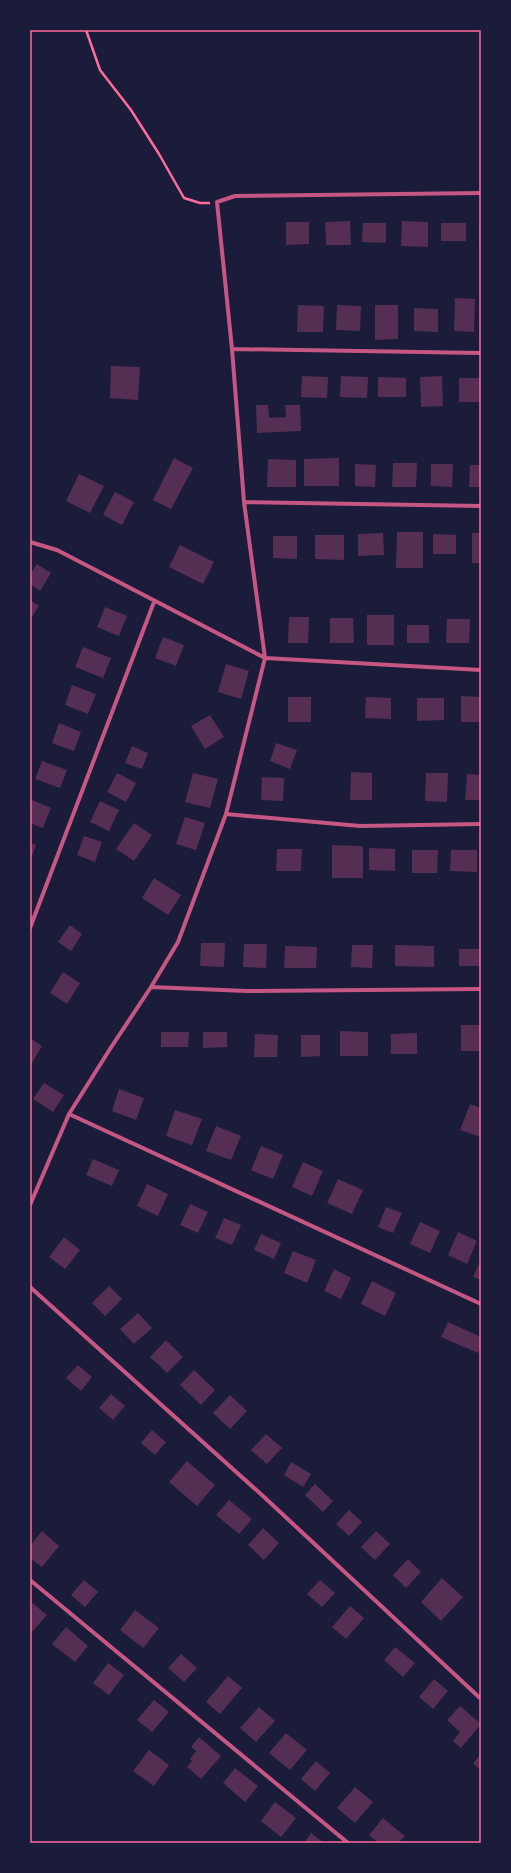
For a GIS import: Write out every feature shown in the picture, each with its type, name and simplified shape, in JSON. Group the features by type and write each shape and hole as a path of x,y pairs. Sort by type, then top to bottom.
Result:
{"street":[{"path":"30,1205 69,1114 110,1048 151,987 178,942 226,814 265,658 244,502 232,350 217,202 236,196 481,193"},
{"path":"232,350 481,353"},
{"path":"244,502 481,506"},
{"path":"30,542 57,550 154,602 265,658 481,670"},
{"path":"30,928 154,602"},
{"path":"226,814 360,826 481,824"},
{"path":"151,987 247,991 481,989"},
{"path":"69,1114 481,1304"},
{"path":"30,1287 263,1496 481,1699"},
{"path":"30,1580 348,1843"}],"path":[{"path":"86,30 100,70 135,116 184,198 200,203 217,202"}],"building":[{"path":"350,221 351,245 326,245 325,222"},
{"path":"402,221 428,222 428,247 401,246"},
{"path":"286,222 309,222 309,244 286,245"},
{"path":"479,222 481,222 481,245 479,245"},
{"path":"363,223 386,223 386,243 362,242"},
{"path":"441,223 466,223 466,241 441,241"},
{"path":"455,298 475,299 474,332 454,331"},
{"path":"298,305 324,306 323,332 297,332"},
{"path":"337,305 361,306 360,331 336,330"},
{"path":"375,305 398,305 398,339 375,340"},
{"path":"414,308 438,309 438,332 414,331"},
{"path":"111,366 140,367 138,400 110,398"},
{"path":"302,376 328,377 327,398 301,397"},
{"path":"341,376 368,377 367,398 340,397"},
{"path":"442,376 443,406 421,407 420,377"},
{"path":"378,377 406,378 406,397 378,397"},
{"path":"459,378 481,378 481,402 459,402"},
{"path":"256,405 268,405 269,418 286,417 285,405 300,405 301,431 257,433"},
{"path":"174,458 193,468 171,509 153,500"},
{"path":"339,458 339,486 304,486 304,459"},
{"path":"268,459 296,460 296,487 267,487"},
{"path":"393,463 417,463 416,487 392,487"},
{"path":"355,464 376,465 375,487 355,486"},
{"path":"431,464 453,464 452,487 431,486"},
{"path":"470,465 481,465 481,487 469,487"},
{"path":"79,474 104,486 90,513 66,501"},
{"path":"115,492 134,502 122,525 103,515"},
{"path":"397,532 423,532 423,568 396,568"},
{"path":"383,533 384,555 358,556 358,534"},
{"path":"472,533 481,533 481,563 472,563"},
{"path":"433,534 456,535 456,554 433,554"},
{"path":"315,535 344,535 344,560 315,559"},
{"path":"273,536 297,536 297,559 273,558"},
{"path":"180,545 214,562 203,584 169,567"},
{"path":"37,564 51,573 40,591 30,584 30,575"},
{"path":"30,600 39,606 30,620"},
{"path":"105,607 127,616 119,636 97,627"},
{"path":"367,615 394,615 394,645 367,645"},
{"path":"289,617 309,617 308,643 288,643"},
{"path":"330,618 353,618 354,643 330,643"},
{"path":"447,619 470,619 469,643 446,643"},
{"path":"407,625 429,625 429,643 407,643"},
{"path":"163,637 184,645 176,666 155,658"},
{"path":"83,647 111,658 103,678 75,667"},
{"path":"226,664 249,671 241,699 218,692"},
{"path":"72,685 96,694 88,714 65,705"},
{"path":"461,696 481,697 481,722 461,722"},
{"path":"288,697 311,697 311,722 288,722"},
{"path":"366,697 391,698 391,719 365,718"},
{"path":"417,698 444,698 444,720 417,721"},
{"path":"210,715 224,737 205,749 191,726"},
{"path":"59,723 81,732 74,751 52,743"},
{"path":"276,743 297,750 290,769 270,761"},
{"path":"132,746 148,753 142,769 125,763"},
{"path":"42,761 67,770 60,788 35,779"},
{"path":"351,772 372,773 372,800 350,800"},
{"path":"117,773 136,783 126,802 107,792"},
{"path":"193,773 218,779 210,808 185,802"},
{"path":"426,773 448,773 447,802 425,801"},
{"path":"467,774 481,775 481,800 465,800"},
{"path":"262,777 284,778 283,801 261,800"},
{"path":"32,800 51,808 43,828 30,823 30,807"},
{"path":"100,801 119,810 109,831 90,822"},
{"path":"185,817 205,823 196,850 176,844"},
{"path":"134,823 152,835 134,861 116,849"},
{"path":"84,836 102,842 95,862 77,855"},
{"path":"30,843 36,845 30,861"},
{"path":"332,845 363,846 363,878 332,878"},
{"path":"369,848 395,849 395,871 369,870"},
{"path":"277,849 302,849 301,871 276,871"},
{"path":"412,850 438,850 437,873 412,873"},
{"path":"451,850 477,850 477,872 450,871"},
{"path":"154,878 181,895 168,915 142,898"},
{"path":"70,925 82,934 71,951 58,942"},
{"path":"201,943 225,943 224,967 200,966"},
{"path":"244,944 267,944 266,968 243,967"},
{"path":"352,945 373,945 372,968 351,967"},
{"path":"395,945 434,946 434,967 395,966"},
{"path":"285,946 317,947 316,968 284,968"},
{"path":"459,949 481,949 481,966 459,966"},
{"path":"63,972 80,983 67,1004 50,993"},
{"path":"461,1025 481,1025 481,1051 461,1051"},
{"path":"340,1031 368,1032 368,1056 340,1056"},
{"path":"161,1032 189,1032 188,1047 161,1047"},
{"path":"203,1032 227,1032 227,1047 203,1048"},
{"path":"417,1033 417,1054 391,1054 391,1034"},
{"path":"255,1034 278,1035 277,1057 254,1057"},
{"path":"301,1035 320,1035 320,1056 301,1057"},
{"path":"30,1038 42,1046 32,1063 30,1062"},
{"path":"44,1083 64,1095 53,1112 33,1099"},
{"path":"119,1089 144,1098 136,1120 112,1111"},
{"path":"470,1104 481,1108 481,1137 460,1130"},
{"path":"175,1110 202,1119 192,1145 166,1136"},
{"path":"216,1126 241,1136 231,1160 206,1151"},
{"path":"261,1146 283,1155 273,1179 251,1170"},
{"path":"93,1159 119,1170 112,1186 86,1175"},
{"path":"303,1162 323,1171 312,1196 292,1187"},
{"path":"338,1179 363,1190 352,1214 327,1203"},
{"path":"147,1184 168,1194 158,1216 137,1206"},
{"path":"190,1204 208,1212 198,1233 180,1225"},
{"path":"386,1207 402,1213 393,1233 378,1227"},
{"path":"224,1218 241,1225 232,1245 215,1238"},
{"path":"420,1222 440,1231 430,1253 410,1244"},
{"path":"458,1232 477,1241 467,1264 448,1255"},
{"path":"261,1234 281,1243 274,1259 254,1250"},
{"path":"64,1237 80,1250 65,1269 49,1257"},
{"path":"293,1251 316,1260 307,1283 284,1273"},
{"path":"481,1260 481,1280 473,1277"},
{"path":"334,1269 351,1278 341,1299 324,1291"},
{"path":"372,1281 396,1293 385,1316 361,1304"},
{"path":"109,1286 122,1299 105,1316 92,1303"},
{"path":"138,1313 152,1328 134,1344 120,1329"},
{"path":"448,1322 481,1337 481,1346 478,1353 441,1337"},
{"path":"166,1340 183,1357 167,1373 150,1357"},
{"path":"78,1365 92,1377 81,1391 66,1378"},
{"path":"194,1370 215,1390 201,1405 180,1385"},
{"path":"111,1394 125,1406 113,1420 99,1408"},
{"path":"230,1395 247,1411 230,1429 213,1413"},
{"path":"152,1430 166,1442 155,1455 141,1443"},
{"path":"266,1434 282,1448 267,1464 251,1450"},
{"path":"187,1461 215,1485 197,1506 169,1482"},
{"path":"291,1462 311,1474 303,1487 284,1475"},
{"path":"315,1484 333,1501 323,1512 305,1495"},
{"path":"229,1500 252,1519 239,1534 216,1515"},
{"path":"349,1510 362,1522 349,1536 336,1524"},
{"path":"263,1528 279,1543 264,1560 248,1545"},
{"path":"42,1531 59,1546 42,1567 30,1558 30,1546"},
{"path":"376,1531 390,1544 375,1560 361,1547"},
{"path":"408,1559 421,1572 406,1588 393,1575"},
{"path":"442,1578 463,1597 441,1621 421,1602"},
{"path":"84,1580 98,1592 85,1607 71,1595"},
{"path":"320,1580 335,1593 322,1607 307,1594"},
{"path":"30,1601 47,1615 32,1632 30,1631"},
{"path":"350,1606 364,1618 346,1639 332,1627"},
{"path":"135,1610 159,1628 143,1648 120,1630"},
{"path":"66,1627 88,1646 75,1662 52,1644"},
{"path":"395,1647 415,1663 403,1677 384,1660"},
{"path":"181,1654 197,1668 184,1682 168,1668"},
{"path":"108,1663 124,1675 109,1695 93,1683"},
{"path":"228,1676 242,1688 220,1714 206,1702"},
{"path":"434,1679 448,1691 433,1709 419,1697"},
{"path":"154,1700 169,1712 152,1732 137,1720"},
{"path":"460,1706 481,1724 461,1748 453,1741 460,1732 447,1720"},
{"path":"259,1707 275,1721 256,1742 240,1728"},
{"path":"286,1733 307,1750 290,1770 269,1753"},
{"path":"199,1737 221,1756 201,1779 187,1767 192,1761 190,1759 196,1751 191,1747"},
{"path":"149,1750 169,1765 154,1786 133,1771"},
{"path":"481,1753 481,1770 473,1764"},
{"path":"316,1761 330,1773 315,1791 301,1779"},
{"path":"235,1768 258,1786 245,1802 223,1783"},
{"path":"355,1787 373,1802 355,1823 337,1808"},
{"path":"275,1802 296,1818 281,1837 261,1821"},
{"path":"383,1818 405,1836 398,1843 378,1843 369,1835"},
{"path":"311,1833 324,1843 304,1843"}]}
